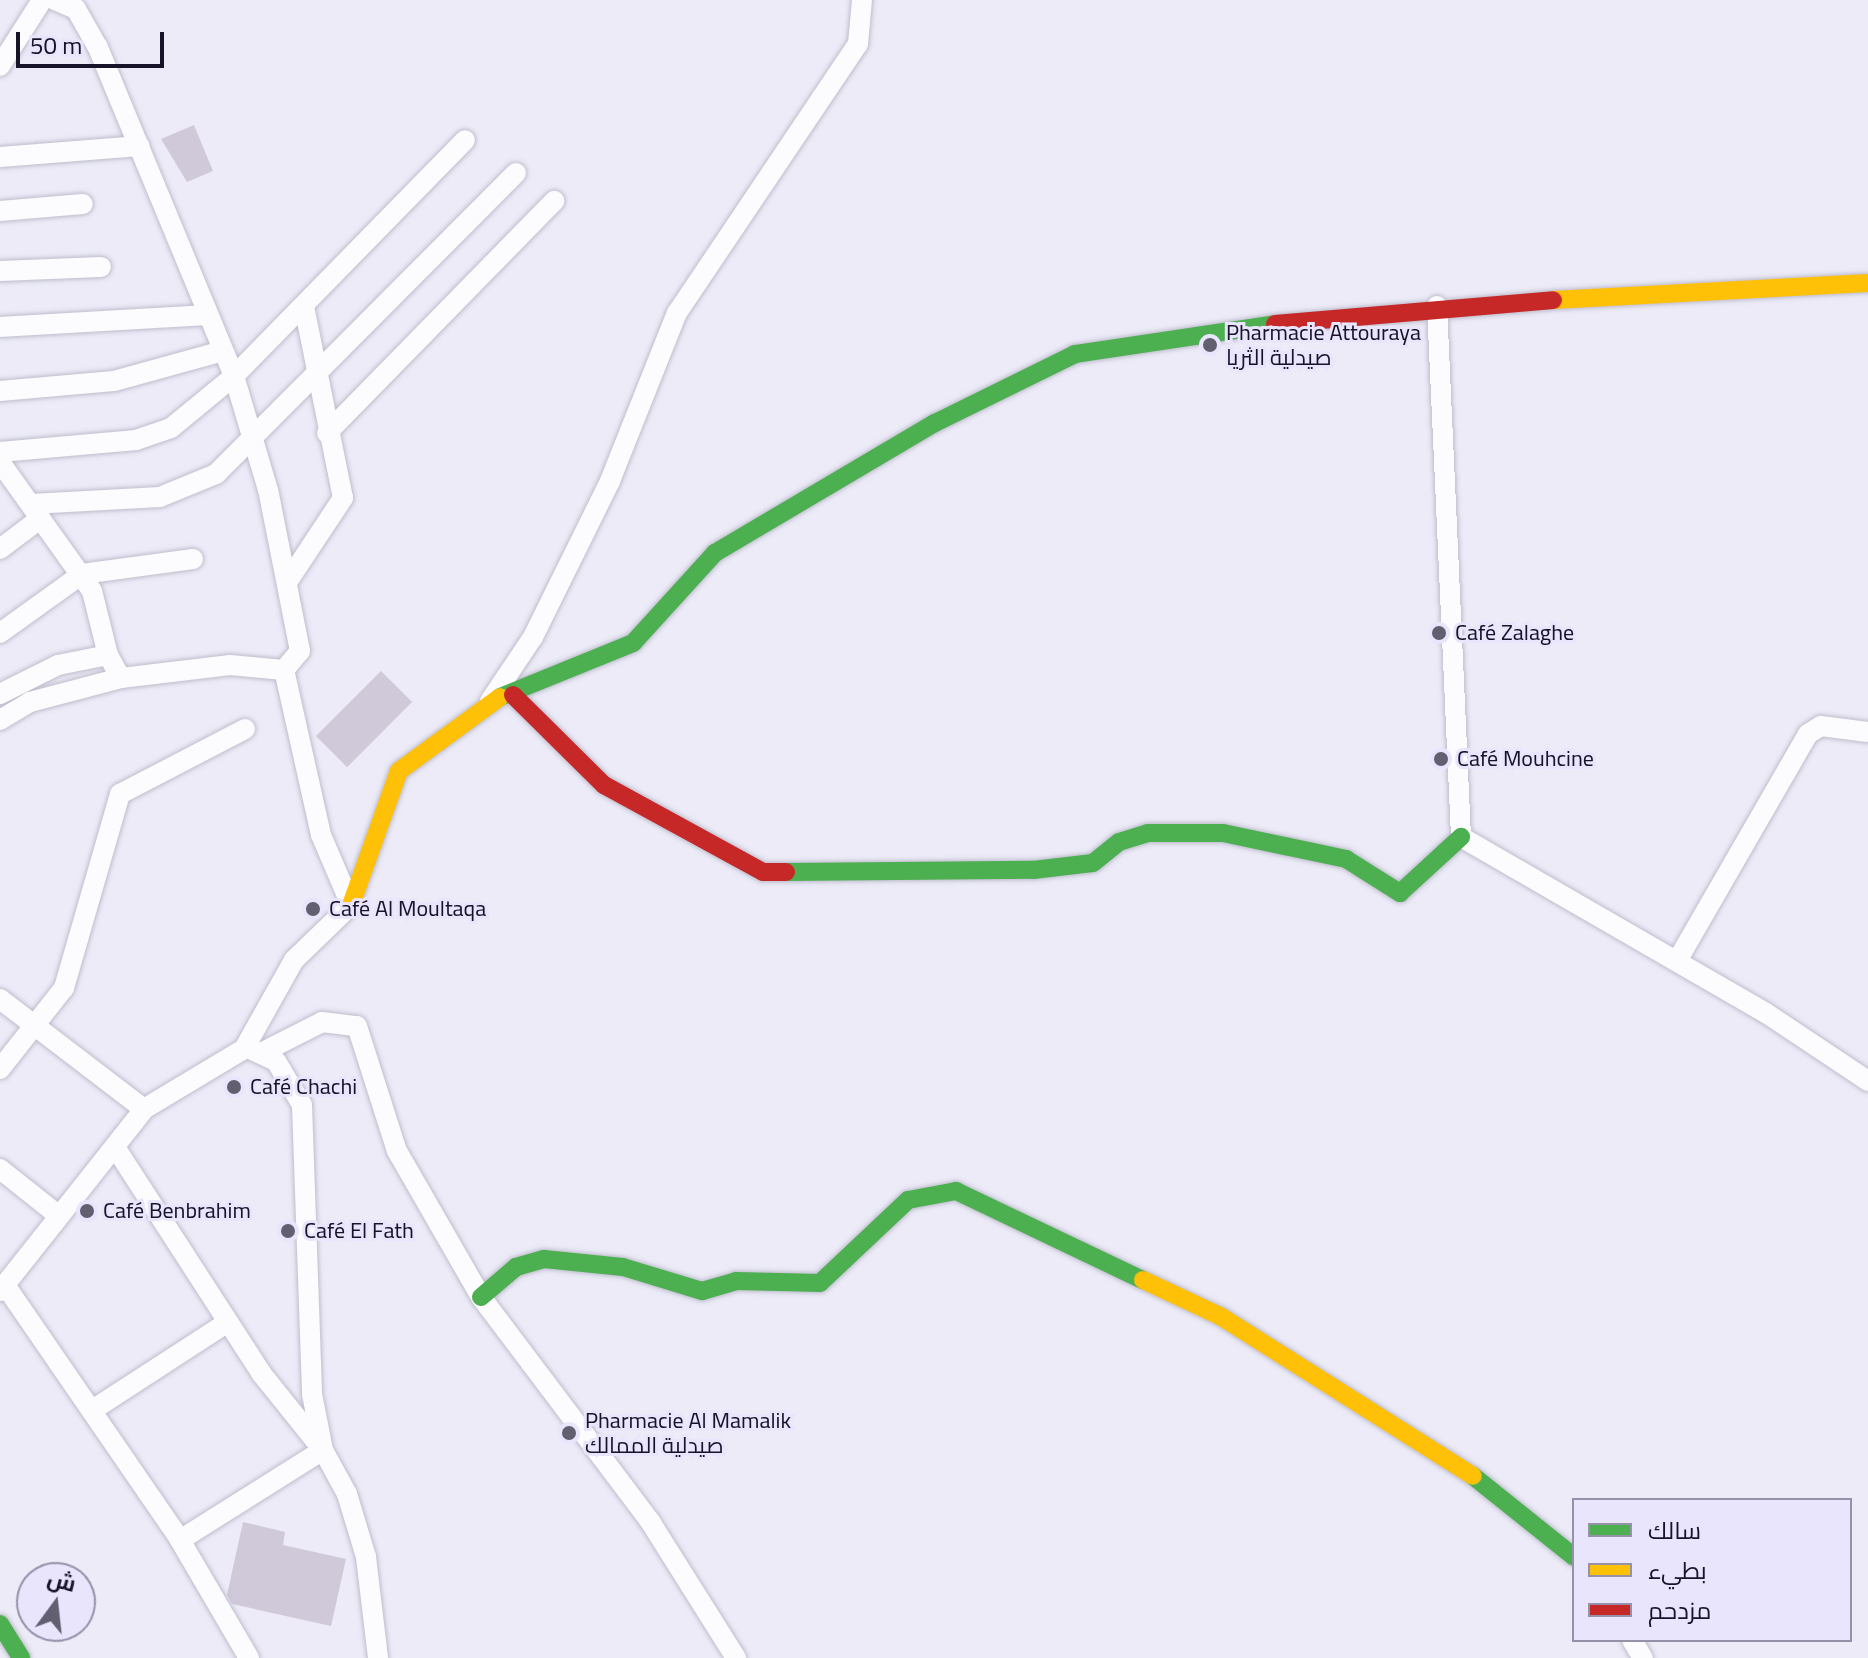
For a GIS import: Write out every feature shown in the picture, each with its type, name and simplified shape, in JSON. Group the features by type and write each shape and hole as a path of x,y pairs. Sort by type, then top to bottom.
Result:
{"street":[{"path":"0,66 42,0"},
{"path":"55,0 82,17 140,146 234,376 256,439 288,581 300,651 284,670"},
{"path":"252,1051 294,960 351,905 399,771 490,701 533,637 610,481 677,313 858,44 862,0"},
{"path":"0,452 157,435 234,376 465,140"},
{"path":"0,157 140,146"},
{"path":"0,549 36,511 182,492 256,439 315,372 516,173"},
{"path":"327,433 554,201"},
{"path":"0,211 83,204"},
{"path":"0,271 101,267"},
{"path":"490,701 513,695 633,643 715,553 935,423 1075,354 1137,339 1437,306 1868,283"},
{"path":"288,581 341,508 304,306"},
{"path":"1437,306 1461,837"},
{"path":"0,327 207,315"},
{"path":"0,391 114,381 223,351"},
{"path":"3,471 82,574 108,655 121,678"},
{"path":"0,633 82,574 193,559"},
{"path":"0,694 58,665 108,655"},
{"path":"0,720 30,702 121,678 230,665 284,670"},
{"path":"284,670 321,835 351,905"},
{"path":"513,695 604,785 763,872 1033,870 1093,863 1119,842 1148,833 1223,833 1346,859 1400,893 1461,837"},
{"path":"1677,961 1808,734 1821,726 1868,732"},
{"path":"0,1069 64,988 120,794 245,729"},
{"path":"1461,837 1677,961 1868,1081"},
{"path":"0,999 144,1109"},
{"path":"249,1658 180,1540 94,1409 2,1288 144,1109 252,1051 322,1022 357,1026 397,1151 481,1297 651,1523 736,1658"},
{"path":"252,1051 285,1072 302,1105 307,1330 323,1450"},
{"path":"115,1147 228,1322 323,1450 359,1529 378,1658"},
{"path":"0,1169 59,1216"},
{"path":"481,1297 516,1267 544,1259 623,1267 702,1291 736,1281 820,1283 908,1200 956,1191 1220,1316 1509,1499 1572,1555"},
{"path":"94,1409 228,1322"},
{"path":"180,1540 323,1450"},
{"path":"0,1624 21,1658"}],"building":[{"path":"194,125 213,171 187,182 161,139"},
{"path":"381,671 412,702 347,767 316,736"},
{"path":"243,1522 285,1532 283,1545 346,1559 331,1626 232,1604 227,1595"}],"traffic: fast":[{"path":"500,697 633,643 715,553 935,423 1075,354 1275,324"},
{"path":"786,872 1033,870 1093,863 1119,842 1148,833 1223,833 1346,859 1400,893 1461,837"},
{"path":"481,1297 516,1267 544,1259 623,1267 702,1291 736,1281 820,1283 908,1200 956,1191 1143,1280"},
{"path":"1473,1476 1572,1555"},
{"path":"0,1624 21,1658"}],"traffic: slow":[{"path":"1553,300 1868,283"},
{"path":"351,905 399,771 500,697"},
{"path":"1143,1280 1220,1316 1473,1476"}],"traffic: jam":[{"path":"1275,324 1553,300"},
{"path":"513,695 604,785 763,872 786,872"}],"place":[{"name":"Pharmacie Attouraya صيدلية الثريا","path":"1210,345"},
{"name":"Café Zalaghe","path":"1439,633"},
{"name":"Café Mouhcine","path":"1441,759"},
{"name":"Café Al Moultaqa","path":"313,909"},
{"name":"Café Chachi","path":"234,1087"},
{"name":"Café Benbrahim","path":"87,1211"},
{"name":"Café El Fath","path":"288,1231"},
{"name":"Pharmacie Al Mamalik صيدلية الممالك","path":"569,1433"}]}
